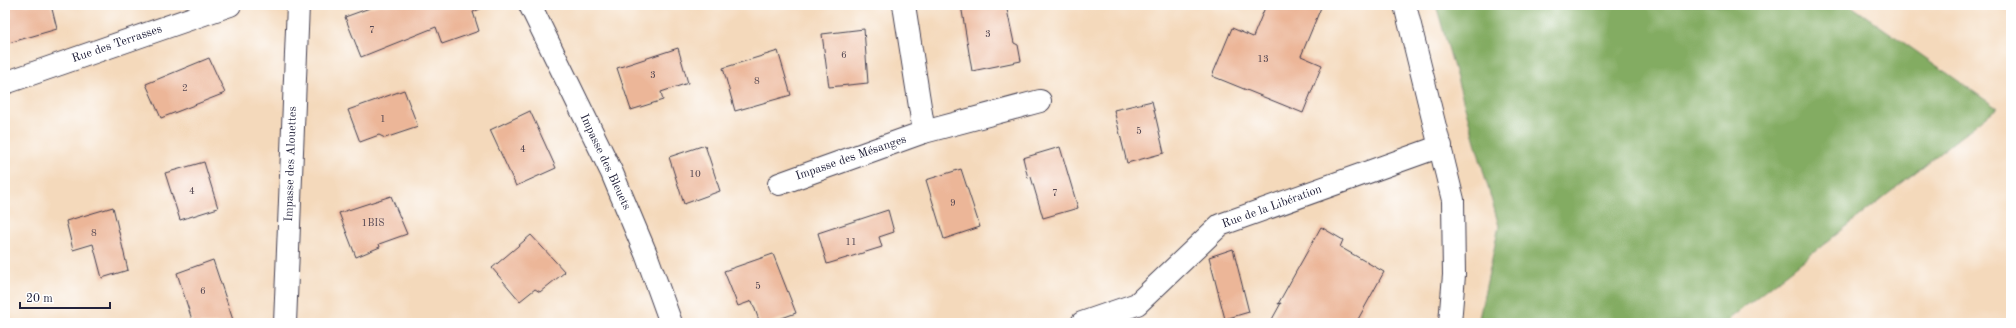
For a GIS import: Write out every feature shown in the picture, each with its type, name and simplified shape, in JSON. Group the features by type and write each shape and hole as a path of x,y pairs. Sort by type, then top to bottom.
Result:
{"street":[{"name":"Rue des Terrasses","path":"5,83 230,5"},
{"name":"Impasse des Alouettes","path":"285,323 298,5"},
{"name":"Impasse des Bleuets","path":"530,5 612,173 646,254 671,323"},
{"path":"904,5 924,132"},
{"path":"1405,5 1441,146 1453,200 1454,275 1450,323"},
{"name":"Impasse des Mésanges","path":"778,184 924,132 1040,101"},
{"name":"Rue de la Libération","path":"1082,323 1137,304 1220,225 1441,146"}],"green space":[{"path":"1436,5 1850,5 1997,108 1724,323 1478,323 1499,226"}],"building":[{"path":"5,5 51,5 57,29 5,44"},
{"path":"378,5 487,6 473,12 479,31 442,44 436,27 361,57 345,17"},
{"path":"961,5 1006,5 1014,43 1018,45 1021,61 972,71"},
{"path":"1266,5 1322,5 1301,56 1322,65 1303,113 1212,76 1232,28 1253,37"},
{"path":"864,29 868,83 829,87 822,34"},
{"path":"678,48 688,83 661,92 663,100 631,110 617,68"},
{"path":"778,51 791,95 735,111 723,68"},
{"path":"209,58 225,93 161,118 146,84"},
{"path":"404,90 418,127 385,138 379,135 360,142 348,110"},
{"path":"1152,101 1164,153 1127,163 1114,110"},
{"path":"530,111 556,168 516,186 490,130"},
{"path":"705,145 720,191 684,204 669,157"},
{"path":"1060,147 1078,208 1043,218 1031,177 1028,178 1023,158"},
{"path":"204,162 218,208 180,220 165,173"},
{"path":"961,169 980,227 944,239 926,180"},
{"path":"391,196 407,234 379,244 380,247 356,257 339,213"},
{"path":"113,207 128,270 102,278 93,244 73,250 66,221"},
{"path":"888,210 894,232 879,237 882,247 827,264 818,233"},
{"path":"1321,227 1343,240 1340,247 1384,272 1356,323 1270,323 1281,303 1278,304"},
{"path":"531,235 565,272 540,292 535,289 520,301 492,268"},
{"path":"1233,249 1249,312 1225,319 1209,257"},
{"path":"773,254 796,313 768,323 760,323 752,301 738,306 724,271"},
{"path":"213,260 234,323 193,323 177,273"}]}
